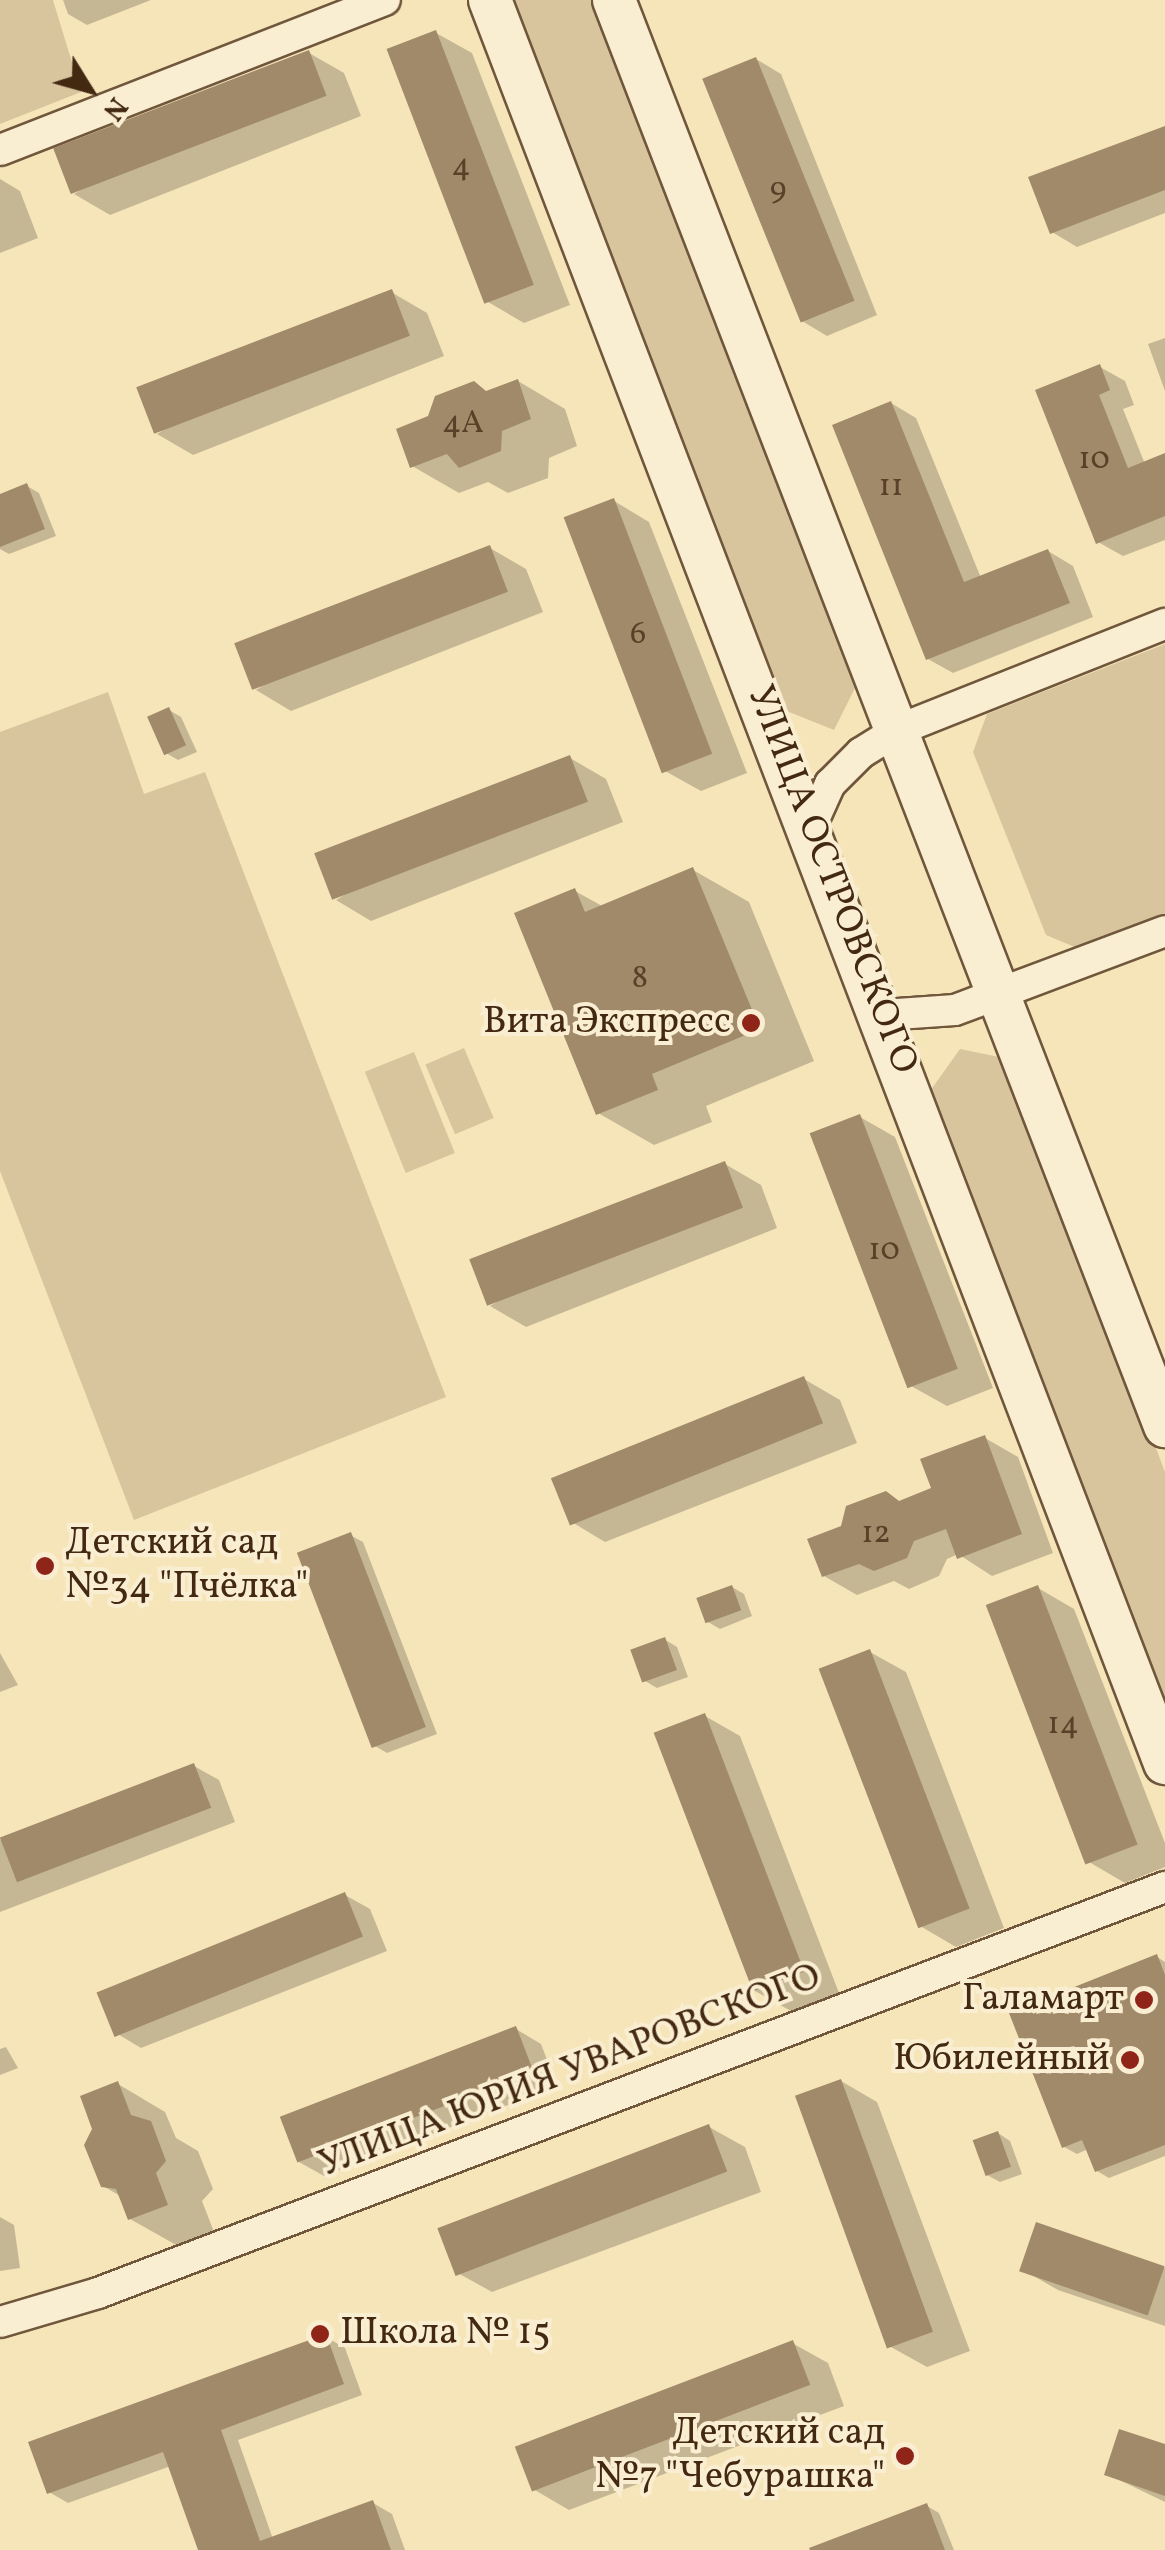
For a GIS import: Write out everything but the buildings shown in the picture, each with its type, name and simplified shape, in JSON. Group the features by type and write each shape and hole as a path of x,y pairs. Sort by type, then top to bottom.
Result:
{"main road":[{"name":"УЛИЦА ОСТРОВСКОГО","path":"490,0 811,826 1165,1763"},
{"path":"614,0 1002,995 1165,1426"}],"street":[{"path":"0,150 385,0"},
{"path":"811,826 830,784 861,753 898,730 1165,624"},
{"path":"883,1015 955,1010 1165,931"},
{"name":"УЛИЦА ЮРИЯ УВАРОВСКОГО","path":"0,2322 98,2293 1165,1887"}],"shaded area":[{"path":"0,0 53,0 81,92 0,124"},
{"path":"512,0 595,0 859,680 834,730 784,710"},
{"path":"1165,644 1165,914 1077,948 1046,935 973,752 987,714"},
{"path":"108,692 144,794 205,772 446,1397 134,1520 0,1171 0,732"},
{"path":"464,1048 494,1118 455,1134 425,1064"},
{"path":"960,1049 1009,1059 1165,1472 1165,1705 930,1091"},
{"path":"414,1052 455,1153 406,1173 365,1072"}],"place":[{"name":"Вита Экспресс","path":"751,1023"},
{"name":"Детский сад №34 \"Пчёлка\"","path":"45,1566"},
{"name":"Галамарт","path":"1144,2000"},
{"name":"Юбилейный","path":"1130,2060"},
{"name":"Школа № 15","path":"320,2334"},
{"name":"Детский сад №7 \"Чебурашка\"","path":"905,2456"}]}
